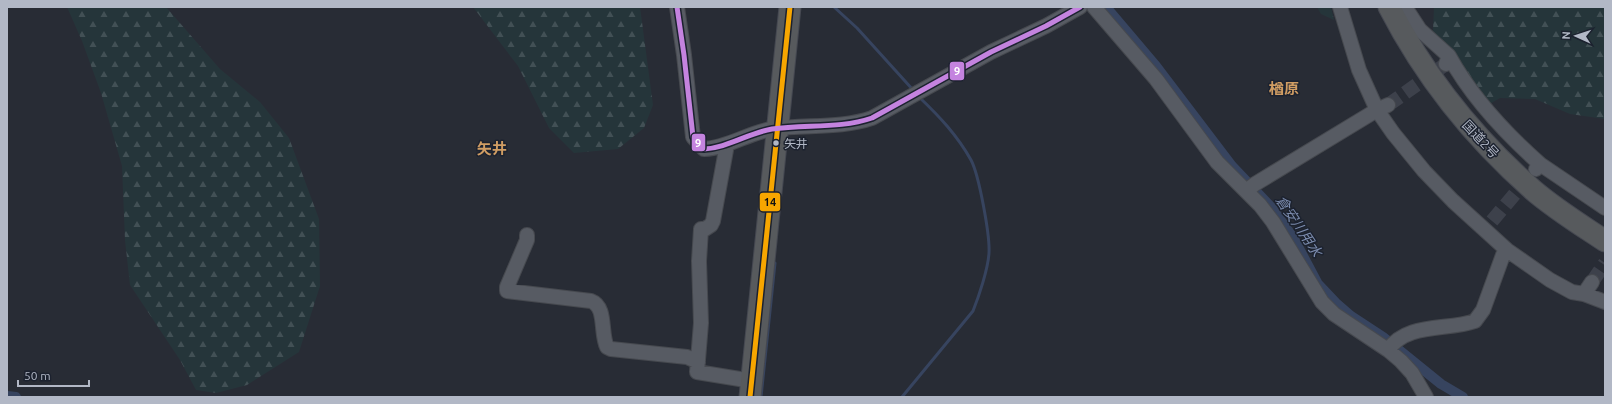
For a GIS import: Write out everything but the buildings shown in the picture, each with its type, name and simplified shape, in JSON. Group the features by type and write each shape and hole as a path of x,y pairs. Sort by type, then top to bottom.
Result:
{"highway":[{"path":"751,389 790,7"},
{"name":"国道2号","path":"1389,7 1399,26 1429,73 1469,126 1497,156 1534,191 1605,241"}],"street":[{"path":"677,7 693,137 704,149 719,147 738,138 778,128 855,123 872,118 1080,7"},
{"path":"1094,7 1156,79 1217,162 1250,188 1260,205 1273,222 1322,302 1334,314 1391,346 1412,373 1426,397"},
{"path":"1340,7 1359,70 1382,108 1393,133 1424,171 1453,201 1488,226 1507,250 1550,280 1572,292 1584,294 1605,302"},
{"path":"1405,7 1420,30 1447,60 1495,120 1538,167 1605,208"},
{"path":"1250,188 1382,108"},
{"path":"725,145 726,150 712,225 705,229 701,229 699,261 701,323 697,372 751,389"},
{"path":"527,235 527,240 507,287 507,291 591,301 596,303 600,308 607,347 611,349 687,357 698,362"},
{"path":"1391,346 1407,334 1476,321 1483,310 1503,255 1507,250"},
{"path":"1584,294 1592,282"}],"green space":[{"path":"67,7 166,7 220,69 260,102 289,138 319,219 320,286 299,352 247,385 216,393 196,390 180,360 130,285 125,240 122,166 101,93 82,41"},
{"path":"473,7 640,7 653,105 644,128 618,149 574,153 549,128 518,66"},
{"path":"1317,7 1331,7 1334,20 1321,14"},
{"path":"1434,7 1605,7 1605,119 1570,114 1535,99 1500,98 1486,106 1455,56 1433,31"}],"waterway":[{"path":"834,7 857,28 914,91"},
{"name":"倉安川用水","path":"1106,7 1156,66 1232,166 1272,208 1294,239 1318,284 1351,316 1383,337 1441,384 1463,397"},
{"path":"902,397 973,311 985,274 989,253 988,233 983,205 971,160 960,142 947,126 919,97"},
{"path":"761,397 775,263"},
{"path":"7,396 16,397"}],"tunnel":[{"path":"1388,105 1446,64"},
{"path":"1492,221 1530,176"},
{"path":"1592,282 1605,263"}],"transit line":[{"name":"9","path":"677,7 693,137 704,149 721,146 772,129 848,124 872,118 991,52 1046,26 1080,7"},
{"name":"14","path":"750,397 790,7"}],"place":[{"name":"矢井","path":"776,143"}],"district":[{"name":"楢原","path":"1284,88"},
{"name":"矢井","path":"492,148"}]}
